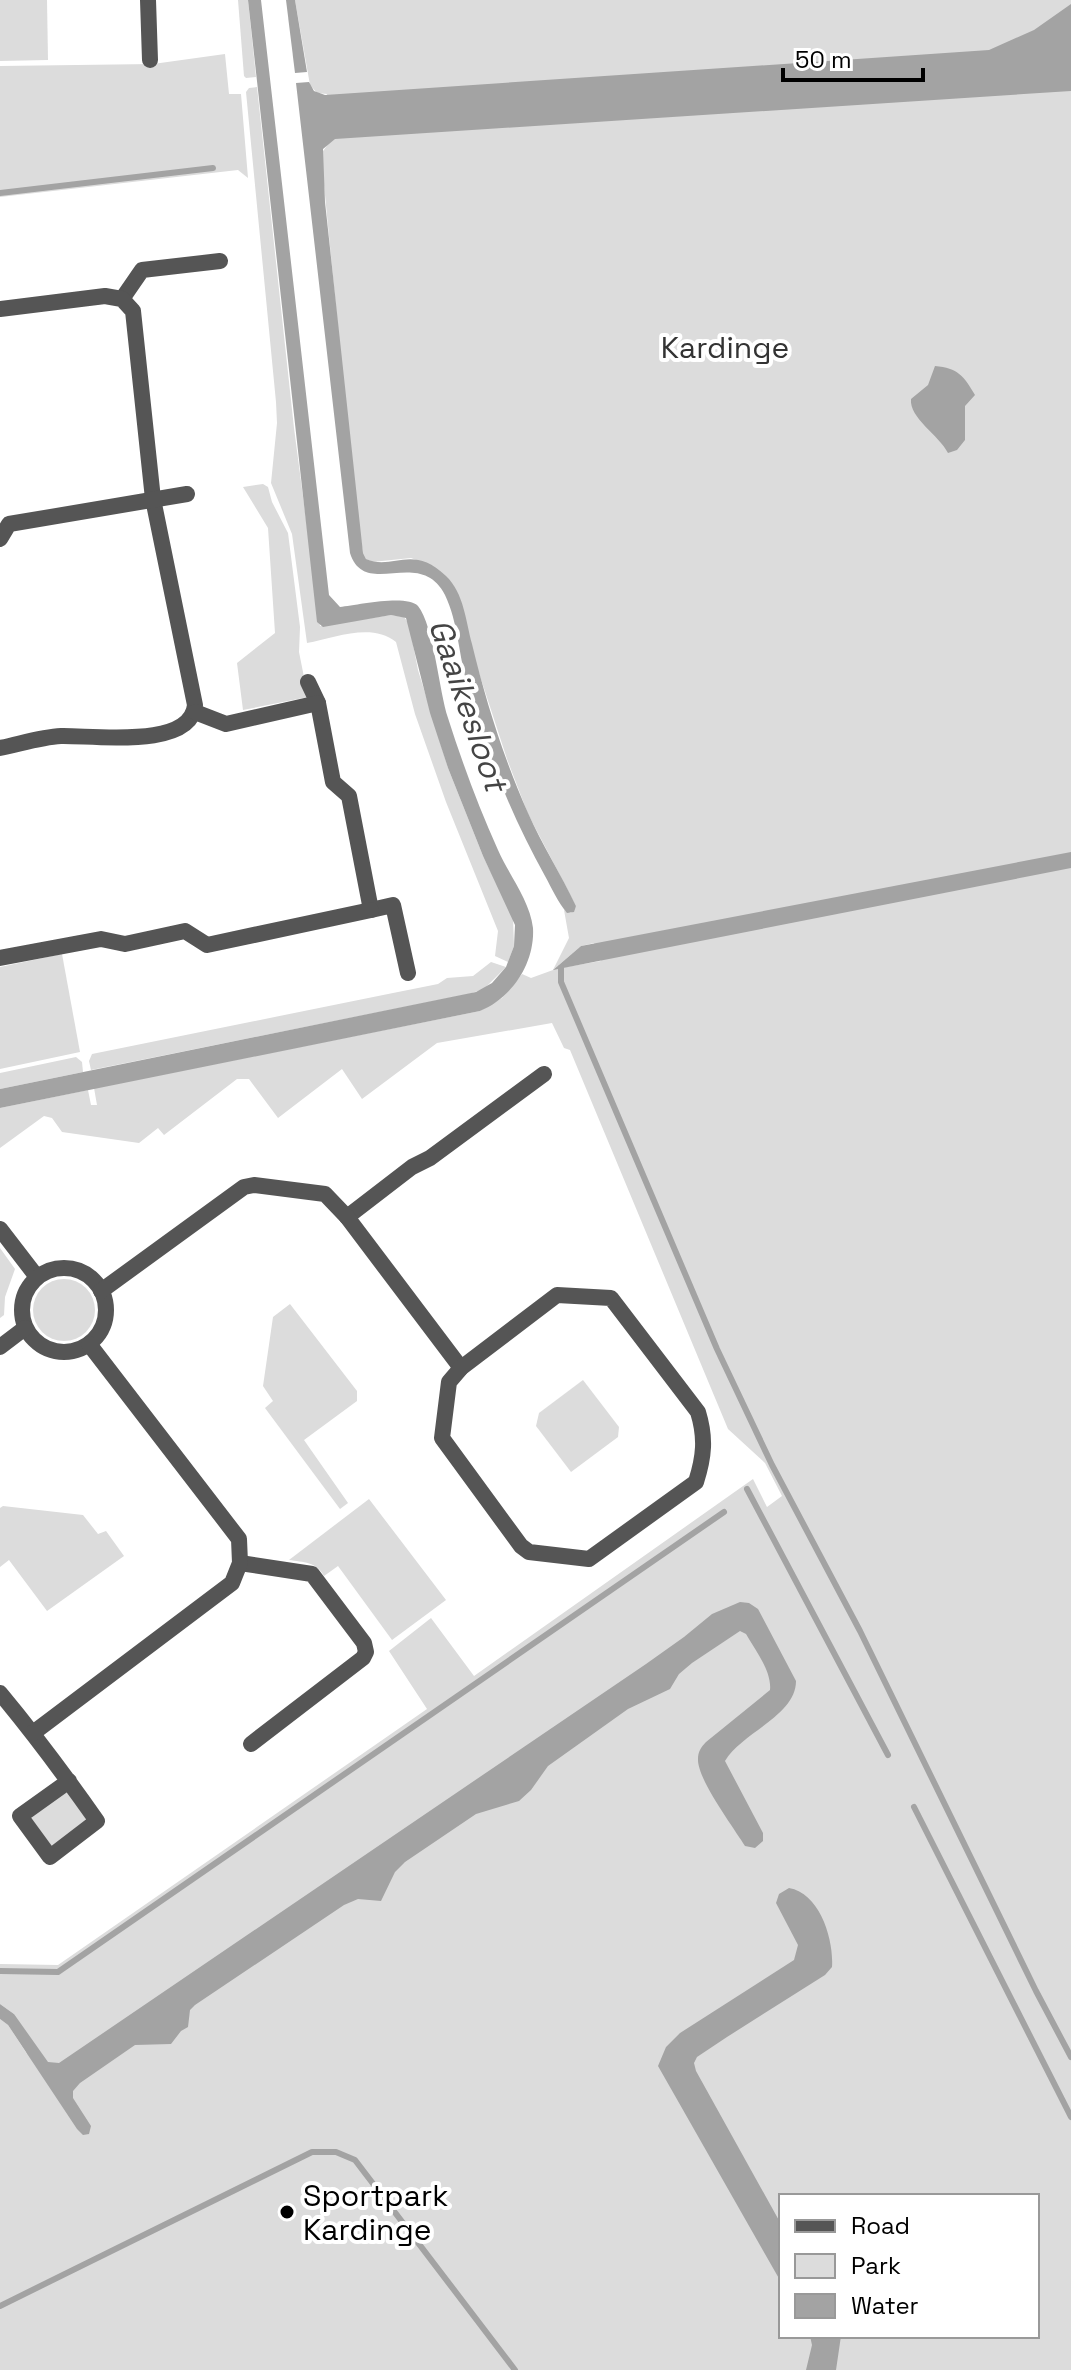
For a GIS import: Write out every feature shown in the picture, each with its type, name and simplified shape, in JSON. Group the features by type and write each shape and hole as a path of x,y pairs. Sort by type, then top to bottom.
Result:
{"street":[{"path":"148,0 150,60"},
{"path":"122,299 142,270 220,261"},
{"path":"0,309 105,296 122,299 133,311 153,499 195,705 195,712 178,728 131,739 59,736 0,748"},
{"path":"3,527 187,494"},
{"path":"308,682 318,703 333,782 349,796 371,910"},
{"path":"195,712 226,724 318,703"},
{"path":"0,958 101,939 125,944 185,931 207,945 393,905 408,973"},
{"path":"347,1217 544,1074"},
{"path":"101,1291 244,1187 254,1185 325,1194 347,1217 461,1368"},
{"path":"0,1229 37,1277"},
{"path":"54,1269 73,1269 90,1277 101,1291 105,1320 89,1344 69,1352 48,1349 31,1337 25,1328 22,1301 37,1277 54,1269"},
{"path":"557,1295 611,1298 698,1412 705,1444 696,1482 589,1559 529,1552 521,1546 442,1438 449,1382 461,1368 557,1295"},
{"path":"0,1347 25,1328"},
{"path":"33,1733 232,1583 240,1563 239,1539 89,1344"},
{"path":"240,1563 312,1574 364,1643 366,1652 363,1658 251,1744"},
{"path":"0,1693 33,1733 69,1781 97,1821 50,1857 20,1816 69,1781"}],"green space":[{"path":"0,0 47,0 48,60 0,61"},
{"path":"238,0 248,0 256,77 244,76"},
{"name":"Kardinge","path":"295,0 1071,0 1071,2370 0,2370 0,2019 8,2025 27,2054 14,2014 0,2004 0,1964 58,1965 427,1709 389,1651 431,1618 474,1676 753,1479 767,1507 782,1496 765,1463 728,1429 570,1050 564,1048 552,1023 437,1043 362,1099 342,1069 278,1118 249,1079 237,1079 164,1135 158,1128 139,1143 62,1132 52,1118 44,1116 0,1148 0,1108 88,1090 91,1105 97,1105 94,1088 480,1011 502,998 522,974 531,978 553,970 569,938 564,910 571,913 576,906 528,814 479,673 434,567 411,558 372,562 363,553 355,502 321,154 331,140 327,94 317,93 310,85","holes":["594,943 601,961 554,969 581,946"]},
{"path":"225,54 229,94 241,94 248,178 238,170 0,197 0,66 153,64"},
{"path":"257,87 294,428 320,626 391,615 404,617 409,624 418,670 448,768 483,856 513,917 514,946 508,962 495,956 498,931 446,802 415,714 396,642 386,636 364,632 307,643 292,534 271,483 276,402 246,92 249,88"},
{"path":"263,484 268,487 288,533 300,627 299,652 308,697 243,710 237,663 275,633 268,528 243,487"},
{"path":"62,954 80,1052 0,1069 0,967"},
{"path":"491,962 506,967 484,989 469,994 91,1070 89,1061 92,1054 438,984 447,978 473,976"},
{"path":"76,1057 82,1062 83,1072 0,1089 0,1073"},
{"path":"0,1248 15,1269 5,1297 4,1315 0,1318"},
{"path":"58,1279 70,1279 86,1288 93,1298 93,1322 86,1332 70,1341 58,1341 38,1327 33,1316 33,1304 47,1284"},
{"path":"290,1304 357,1391 357,1401 304,1440 348,1503 340,1509 265,1408 273,1401 263,1386 273,1317"},
{"path":"583,1380 619,1427 618,1437 571,1472 536,1426 539,1413"},
{"path":"369,1499 446,1600 392,1640 338,1566 324,1576 314,1565 289,1560"},
{"path":"0,1508 83,1515 98,1534 106,1531 124,1556 47,1611 9,1560 0,1567"},
{"path":"67,1788 86,1819 84,1824 53,1848 30,1817"}],"water":[{"path":"248,0 261,0 329,595 340,607 404,601 418,606 424,615 453,735 491,834 524,898 531,918 533,941 519,978 502,997 480,1011 0,1108 0,1089 476,992 492,983 506,967 514,946 515,925 448,768 430,713 406,618 391,615 323,627 317,622"},
{"path":"286,0 295,0 307,72 295,73"},
{"path":"1071,4 1071,91 335,139 323,149 325,202 363,553 366,559 376,562 423,561 446,576 457,591 511,772 533,825 576,906 574,912 567,913 522,831 500,783 474,708 453,616 445,595 434,581 422,574 368,572 357,566 350,553 296,83 309,82 314,91 325,95 989,50 1034,30"},
{"path":"935,366 960,374 975,395 965,406 965,440 957,450 948,453 919,420 912,406 911,399 928,385"},
{"path":"1071,852 1071,868 553,970 581,946"},
{"path":"740,1602 758,1609 796,1681 794,1693 787,1704 743,1741 725,1761 763,1833 763,1841 755,1848 745,1846 725,1816 703,1778 698,1759 706,1742 770,1690 762,1661 746,1634 740,1631 692,1663 679,1674 670,1689 628,1709 548,1766 519,1801 476,1814 405,1862 395,1872 381,1901 358,1899 344,1905 195,2005 190,2010 188,2027 171,2044 135,2045 80,2083 73,2091 73,2098 91,2126 89,2134 83,2135 77,2129 8,2025 0,2019 0,2004 14,2014 48,2062 59,2063 646,1664 712,1614"},
{"path":"789,1888 800,1892 817,1908 827,1931 832,1967 825,1975 697,2057 694,2063 779,2220 779,2278 658,2066 666,2047 680,2033 794,1960 798,1945 776,1903 779,1894"},
{"path":"810,2338 841,2338 836,2370 806,2370 812,2345"}],"waterway":[{"path":"0,193 213,168"},
{"path":"561,968 561,982 717,1349 772,1465 860,1631 1071,2057"},
{"path":"747,1489 888,1755"},
{"path":"0,1971 58,1972 724,1512"},
{"path":"914,1807 1071,2117"},
{"path":"0,2306 312,2152 336,2152 355,2160 515,2370"}],"place":[{"name":"Sportpark Kardinge","path":"287,2212"}],"water label":[{"name":"Gaaikesloot","path":"468,705"}]}
